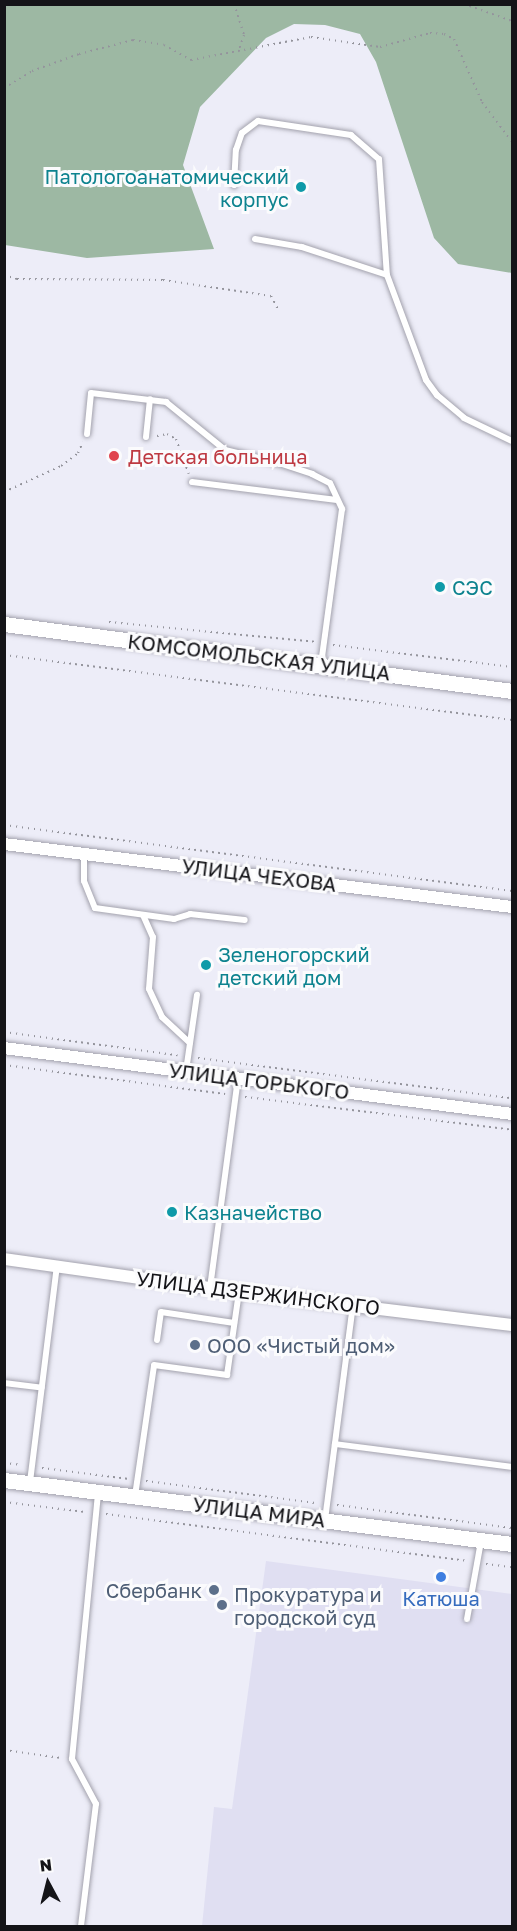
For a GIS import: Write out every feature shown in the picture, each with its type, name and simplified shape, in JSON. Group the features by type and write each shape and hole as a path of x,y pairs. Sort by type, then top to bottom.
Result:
{"street":[{"name":"КОМСОМОЛЬСКАЯ УЛИЦА","path":"4,624 513,691"},
{"name":"УЛИЦА ЧЕХОВА","path":"4,844 513,907"},
{"name":"УЛИЦА ГОРЬКОГО","path":"4,1048 513,1114"},
{"name":"УЛИЦА ДЗЕРЖИНСКОГО","path":"4,1259 239,1292 513,1325"},
{"name":"УЛИЦА МИРА","path":"4,1480 513,1544"}],"lane":[{"path":"234,184 236,150 242,133 258,121 351,135 379,159 387,275 426,380 437,395 464,418 513,441"},
{"path":"255,239 302,247 387,275"},
{"path":"87,434 91,393 166,402 225,450 279,463 330,483 342,509 321,664"},
{"path":"146,437 150,399"},
{"path":"192,482 337,500"},
{"path":"84,854 84,881 95,908 174,920 190,914 245,920"},
{"path":"143,915 153,936 149,989 162,1017 190,1043"},
{"path":"186,1071 197,995"},
{"path":"210,1287 238,1078"},
{"path":"30,1483 57,1266"},
{"path":"135,1496 154,1365 227,1376 239,1292"},
{"path":"325,1520 353,1305"},
{"path":"157,1340 161,1312 234,1323"},
{"path":"4,1383 42,1388"},
{"path":"335,1443 513,1467"},
{"path":"81,1926 96,1804 72,1760 98,1492"},
{"path":"467,1618 482,1540"}],"path":[{"path":"234,4 244,35 237,53"},
{"path":"464,4 513,21"},
{"path":"4,88 32,71 79,54 133,40 164,45 191,60 237,53 310,37 380,47 430,33 444,34 454,39 482,102 513,142"},
{"path":"4,275 17,279 163,280 271,296 279,311"},
{"path":"4,492 61,466 78,453 87,434"},
{"path":"146,437 167,434 176,439 185,466"},
{"path":"106,621 513,667"},
{"path":"4,655 513,720"},
{"path":"4,825 513,891"},
{"path":"4,1032 513,1098"},
{"path":"4,1065 513,1130"},
{"path":"4,1463 513,1528"},
{"path":"4,1502 513,1567"},
{"path":"4,1750 72,1760"}],"shaded area":[{"path":"266,1561 512,1594 512,1926 202,1926 214,1807 232,1809"}],"green space":[{"path":"4,5 512,5 512,273 458,264 434,238 376,62 360,34 325,25 294,24 266,38 200,107 183,165 214,249 87,258 5,245"}],"place":[{"name":"Патологоанатомический корпус","path":"301,187"},
{"name":"Детская больница","path":"114,456"},
{"name":"СЭС","path":"440,587"},
{"name":"Зеленогорский детский дом","path":"206,965"},
{"name":"Казначейство","path":"172,1212"},
{"name":"ООО «Чистый дом»","path":"195,1345"},
{"name":"Катюша","path":"441,1577"},
{"name":"Сбербанк","path":"214,1590"},
{"name":"Прокуратура и городской суд","path":"222,1605"}]}
